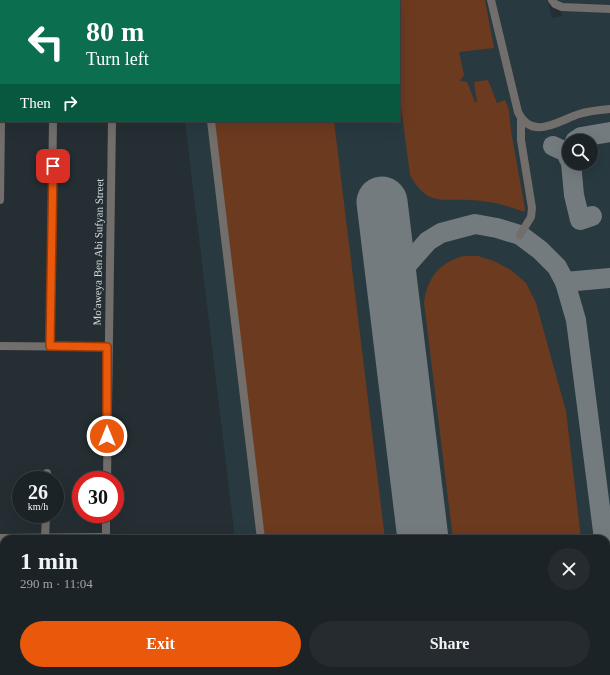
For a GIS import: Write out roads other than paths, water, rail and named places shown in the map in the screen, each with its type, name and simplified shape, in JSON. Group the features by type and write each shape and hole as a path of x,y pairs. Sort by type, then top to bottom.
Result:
{"street":[{"path":"491,0 511,84 521,118 521,140 532,208 531,217 520,235"},
{"path":"552,0 555,4 562,7 610,8"},
{"path":"521,118 533,127 540,128 548,127 580,114 610,110"},
{"path":"0,200 1,122"},
{"path":"50,346 53,122"},
{"name":"Mo'aweya Ben Abi Sufyan Street","path":"107,471 107,347 112,122"},
{"path":"211,122 262,535"},
{"path":"0,346 107,347"},
{"path":"45,535 46,523"},
{"path":"106,523 106,535"}]}
